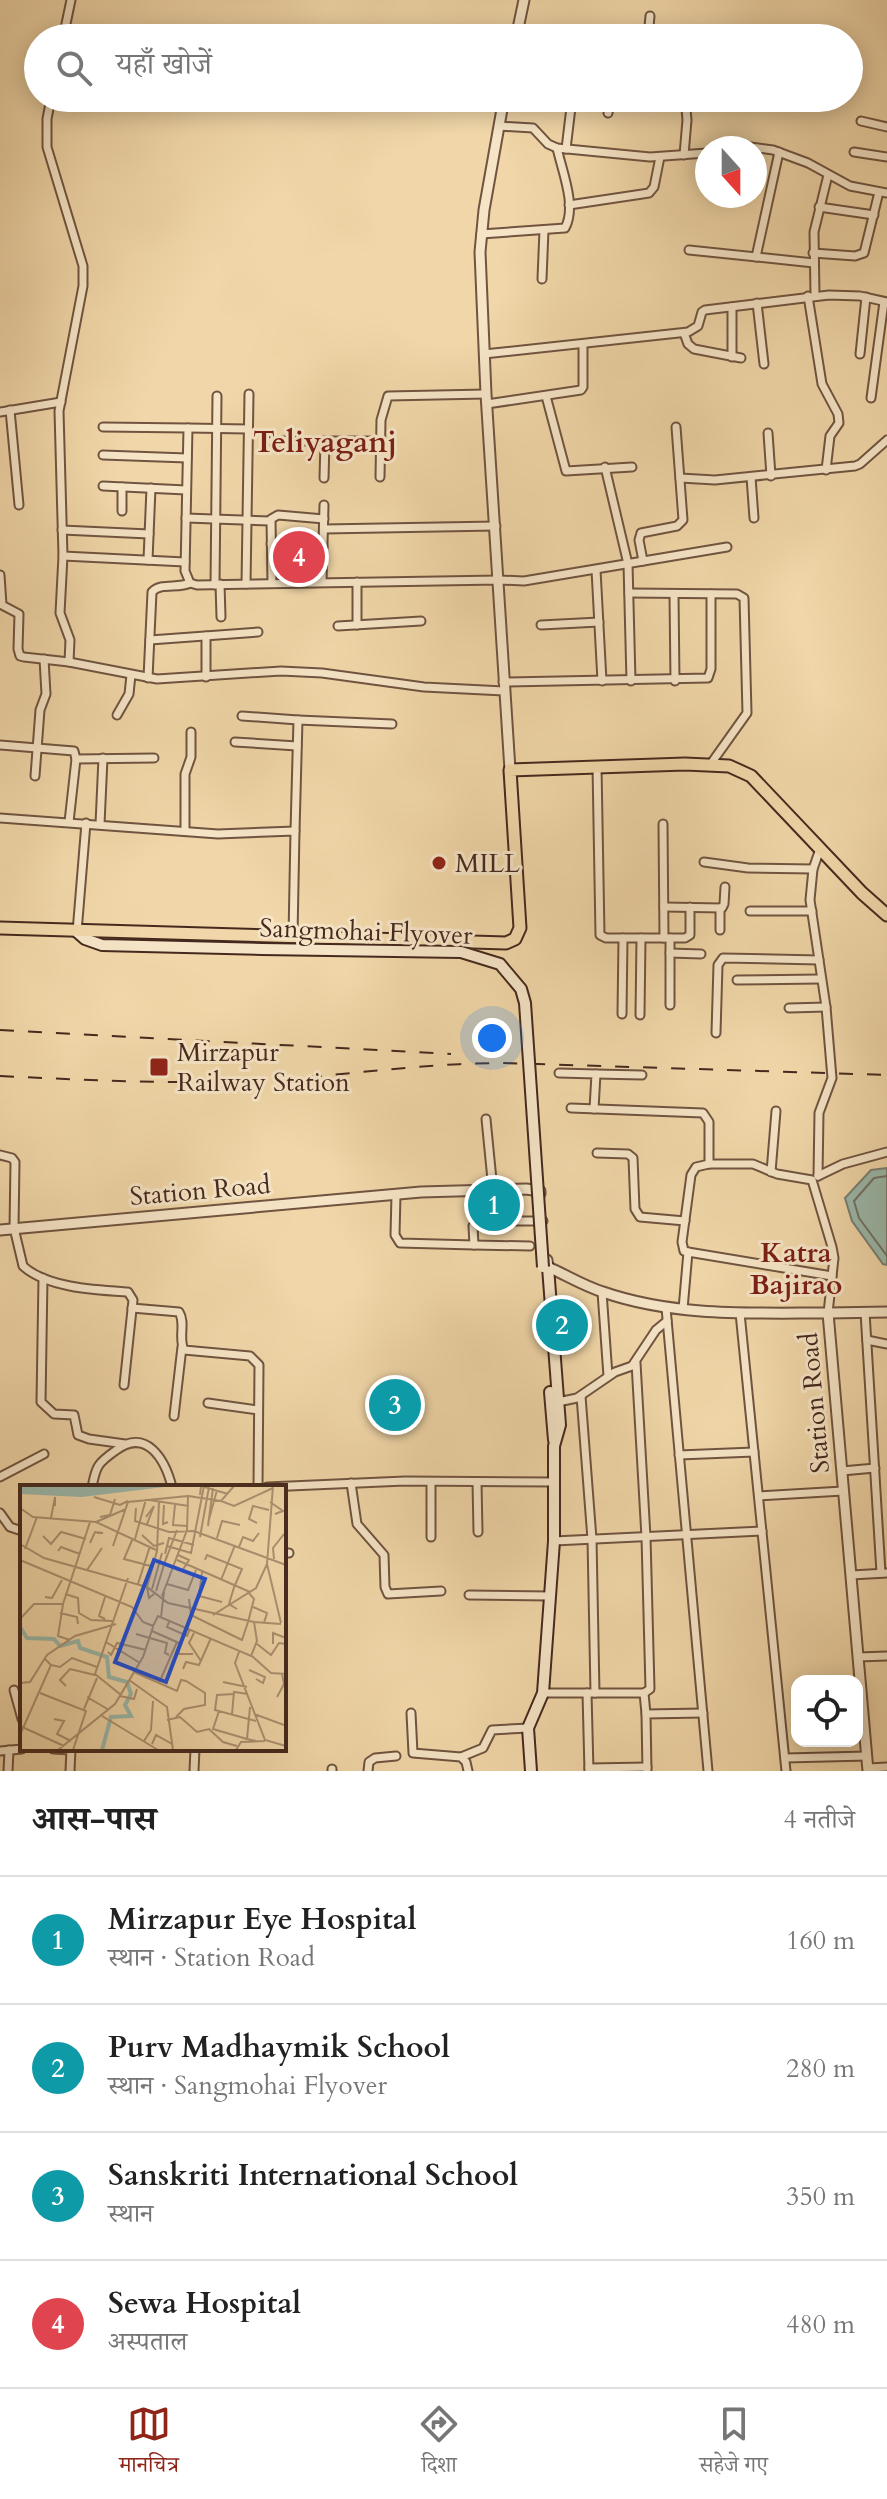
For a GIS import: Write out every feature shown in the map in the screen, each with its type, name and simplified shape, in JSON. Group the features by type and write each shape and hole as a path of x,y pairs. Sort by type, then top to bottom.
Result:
{"highway":[{"path":"0,928 498,944 512,941 520,928 510,770 597,766 729,766 751,776 862,893 887,915"}],"main road":[{"name":"Sangmohai Flyover","path":"77,932 85,939 102,945 461,952 500,964 513,977 525,1003 546,1267 554,1446"},
{"path":"531,1771 528,1728 543,1693 554,1541 554,1446 560,1425 546,1267"}],"street":[{"path":"66,24 71,0"},
{"path":"519,24 524,0"},
{"path":"649,24 650,16"},
{"path":"48,112 47,147 83,266 83,286 59,426 63,556 60,613 70,640 69,662"},
{"path":"502,112 481,234 486,399 510,770"},
{"path":"566,149 570,112"},
{"path":"684,155 686,112"},
{"path":"861,121 887,127"},
{"path":"499,126 533,128 548,144 557,148 660,157 695,154"},
{"path":"481,234 565,228 569,205 557,148"},
{"path":"767,150 808,163 850,186 883,193 864,253 855,256 813,253"},
{"path":"756,257 779,152"},
{"path":"854,152 887,157"},
{"path":"569,205 649,193 654,187 660,157"},
{"path":"826,470 830,436 839,423 838,414 822,384 811,296 814,232 828,175"},
{"path":"819,207 874,215"},
{"path":"542,279 544,230"},
{"path":"689,250 814,263"},
{"path":"484,354 684,333 695,329 705,310 811,296 866,297 886,302 871,398"},
{"path":"860,354 866,297"},
{"path":"757,303 764,364"},
{"path":"732,307 732,357"},
{"path":"684,333 688,344 694,349 741,358"},
{"path":"380,477 382,415 390,394 486,399 546,396 581,390 583,344"},
{"path":"246,584 249,394"},
{"path":"217,396 217,584 221,617"},
{"path":"546,396 566,471 632,467"},
{"path":"0,412 61,402"},
{"path":"10,410 19,505"},
{"path":"103,427 248,429"},
{"path":"643,561 639,540 641,533 682,524 676,427"},
{"path":"188,428 185,562 186,579 190,583"},
{"path":"768,433 771,476"},
{"path":"680,478 697,481 771,476 860,464 887,440"},
{"path":"272,441 381,441"},
{"path":"324,478 325,441"},
{"path":"103,455 187,458"},
{"path":"605,467 628,564 631,681"},
{"path":"751,477 754,518"},
{"path":"103,486 186,490"},
{"path":"122,487 122,511"},
{"path":"148,560 151,488"},
{"path":"322,582 324,505"},
{"path":"186,518 270,521 278,515 324,519"},
{"path":"270,521 272,583"},
{"path":"324,529 496,526"},
{"path":"62,530 149,534"},
{"path":"271,544 323,547"},
{"path":"148,678 154,588 181,587 190,583 524,581 727,547"},
{"path":"63,556 185,562"},
{"path":"596,570 602,681"},
{"path":"0,575 2,605 19,614 18,653 24,657 69,662 148,678 281,671 407,685 503,686 704,680 711,674 711,594"},
{"path":"357,582 357,625"},
{"path":"629,593 737,594 744,598 747,713 710,765"},
{"path":"674,594 675,681"},
{"path":"338,626 421,621"},
{"path":"541,625 599,622"},
{"path":"150,640 258,632"},
{"path":"206,636 206,677"},
{"path":"35,776 40,710 46,694 44,659"},
{"path":"117,715 129,694 131,675"},
{"path":"242,716 392,724"},
{"path":"293,936 298,720"},
{"path":"185,831 185,774 191,757 191,732"},
{"path":"235,742 297,746"},
{"path":"0,745 74,751 76,759 69,822"},
{"path":"100,824 103,758"},
{"path":"76,759 154,758"},
{"path":"597,766 602,937 685,938 690,935 690,907"},
{"path":"0,818 218,834 295,831"},
{"path":"77,932 86,823"},
{"path":"663,824 670,1005"},
{"path":"820,849 810,891 832,1078 819,1113 815,1178 834,1258 828,1313 887,1312"},
{"path":"704,862 748,868 813,869"},
{"path":"720,930 720,908 724,904 725,887"},
{"path":"664,907 720,908"},
{"path":"750,911 812,911"},
{"path":"622,1014 623,938"},
{"path":"640,1015 641,938"},
{"path":"670,953 701,954"},
{"path":"716,1033 718,965 723,958 819,960"},
{"path":"737,980 820,979"},
{"path":"789,1008 826,1007"},
{"path":"559,1073 642,1075"},
{"path":"594,1109 596,1074"},
{"path":"571,1108 703,1113 709,1122 709,1164"},
{"path":"771,1172 776,1111"},
{"path":"486,1119 493,1190"},
{"path":"832,1276 688,1252 682,1247 691,1175 696,1167 709,1164 753,1164 771,1172 815,1178 843,1164 887,1152"},
{"path":"597,1153 628,1154 633,1158 635,1209 640,1217 685,1221"},
{"path":"0,1155 12,1158 16,1169 14,1228 23,1266 43,1278 89,1289 128,1292 133,1300 124,1385"},
{"name":"Station Road","path":"0,1230 396,1195 540,1191 546,1267 602,1292 666,1308 740,1313 828,1313 868,1770"},
{"path":"396,1195 397,1241 530,1246"},
{"path":"474,1245 473,1226 476,1221 543,1221"},
{"path":"683,1309 688,1252"},
{"path":"43,1278 41,1402 54,1414 74,1415 78,1435 125,1444 142,1443 164,1461 171,1485"},
{"path":"602,1292 608,1376"},
{"path":"132,1308 179,1312 182,1317 182,1347 174,1416"},
{"path":"666,1308 708,1771"},
{"path":"851,1575 884,1573 865,1312"},
{"path":"740,1313 786,1771"},
{"path":"543,1693 644,1693 651,1686 636,1363 652,1334 667,1321"},
{"path":"867,1340 887,1344"},
{"path":"182,1347 188,1351 254,1358 259,1365 258,1485"},
{"path":"558,1402 581,1396 608,1376 636,1363"},
{"path":"581,1396 592,1539 589,1770 647,1769 644,1693"},
{"path":"208,1403 258,1410"},
{"path":"92,1485 97,1466 125,1444"},
{"path":"679,1455 754,1452"},
{"path":"0,1477 44,1454"},
{"path":"842,1471 875,1468"},
{"path":"431,1482 431,1537"},
{"path":"477,1482 478,1532"},
{"path":"286,1486 554,1482"},
{"path":"351,1483 357,1524 382,1551 385,1559 388,1594 441,1591"},
{"path":"759,1496 843,1491"},
{"path":"0,1513 10,1527 20,1530"},
{"path":"554,1541 762,1531"},
{"path":"469,1595 550,1596"},
{"path":"858,1657 887,1657"},
{"path":"14,1690 20,1712"},
{"path":"411,1713 413,1753 461,1757 483,1748 492,1730 528,1728"},
{"path":"646,1714 703,1713"},
{"path":"4,1751 8,1771"},
{"path":"70,1771 71,1751"},
{"path":"194,1771 195,1751"},
{"path":"368,1771 372,1759 396,1756"},
{"path":"785,1758 867,1756"},
{"path":"461,1757 468,1771"},
{"path":"868,1770 887,1767"}],"water":[{"path":"887,1168 887,1265 883,1264 852,1221 845,1198 871,1170"}],"railway":[{"path":"0,1030 451,1054"},
{"path":"0,1076 196,1082 504,1063 887,1075"}],"place":[{"name":"Sewa Hospital","path":"299,557"},
{"name":"MILL","path":"439,863"},
{"name":"Mirzapur Railway Station","path":"159,1067"},
{"name":"Mirzapur Eye Hospital","path":"494,1205"},
{"name":"Purv Madhaymik School","path":"562,1325"},
{"name":"Sanskriti International School","path":"395,1405"}],"district":[{"name":"Teliyaganj","path":"325,442"},
{"name":"Katra Bajirao","path":"796,1268"}]}
